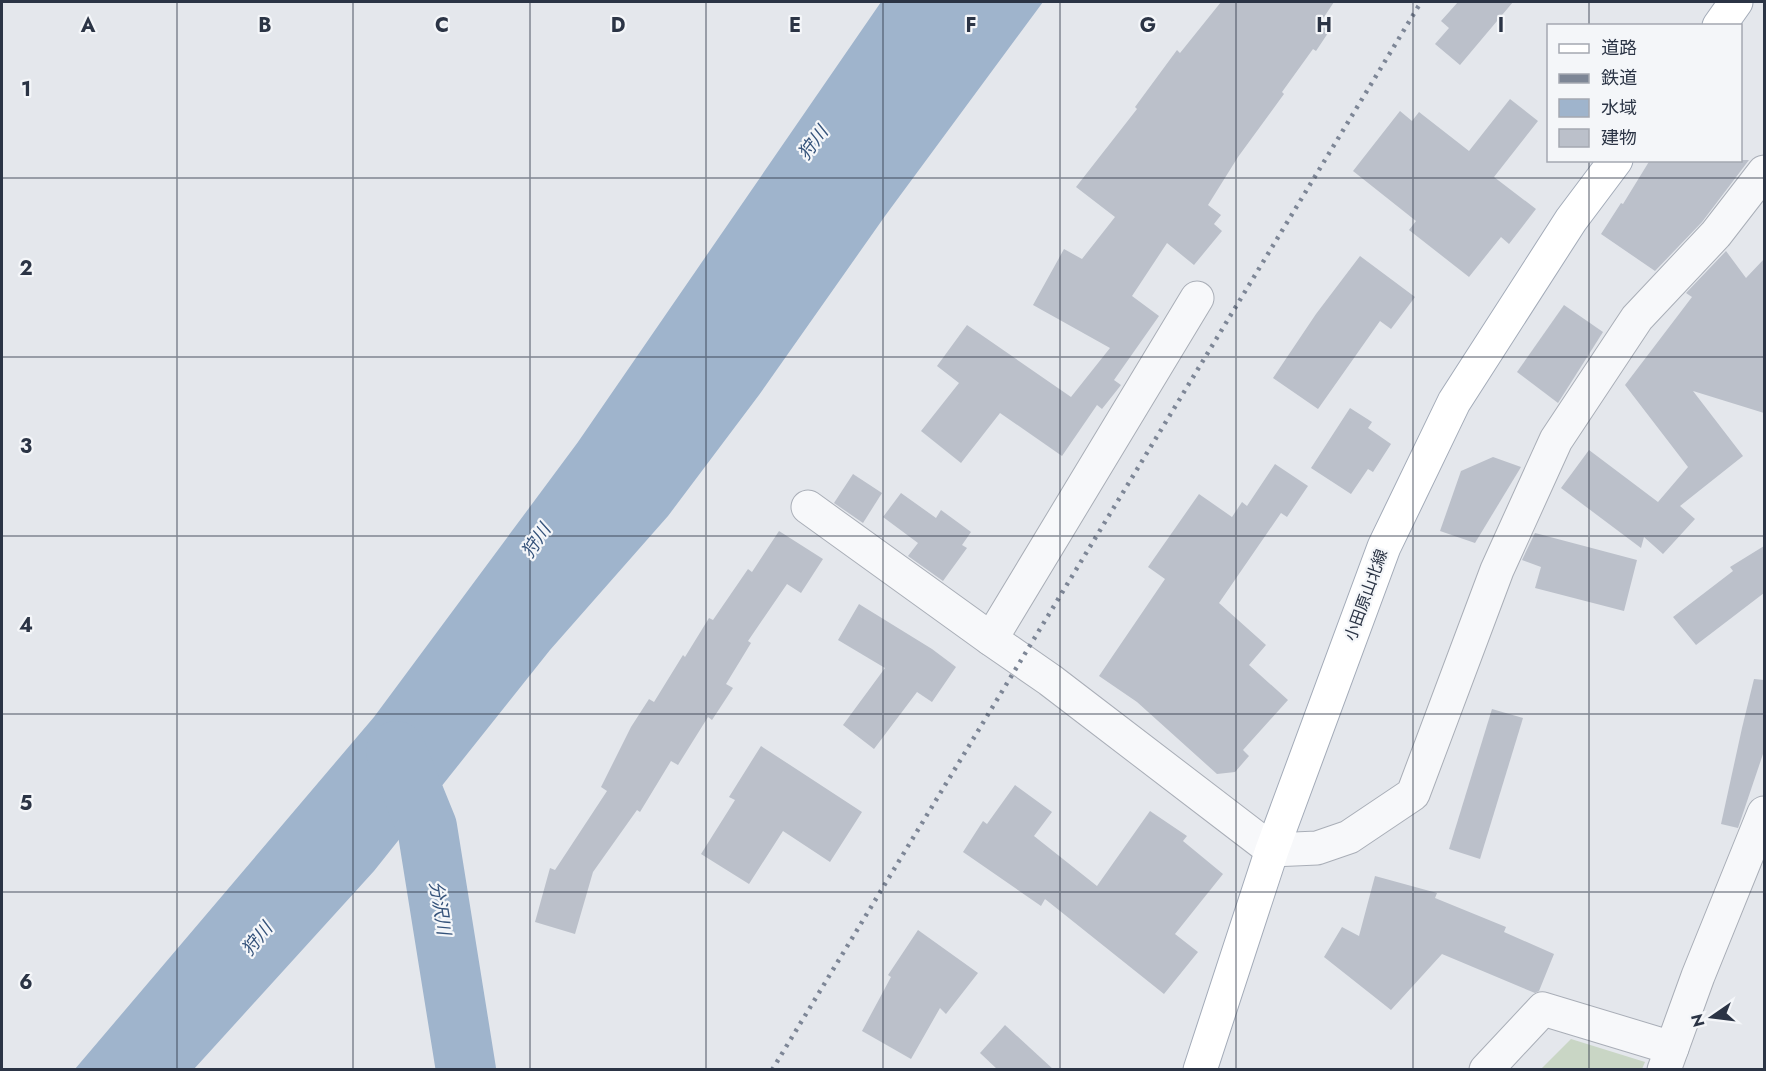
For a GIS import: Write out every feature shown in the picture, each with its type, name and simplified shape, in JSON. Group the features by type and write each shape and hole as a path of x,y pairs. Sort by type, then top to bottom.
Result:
{"main road":[{"path":"1720,24 1737,2"},
{"name":"小田原山北線","path":"1200,1070 1272,850 1384,547 1454,402 1571,220 1614,162"}],"street":[{"path":"808,507 1050,680 1272,850 1317,848 1349,837 1413,794 1497,570 1556,440 1637,318 1716,234 1764,172"},
{"path":"991,639 1197,298"},
{"path":"1486,1070 1542,1009 1668,1059 1698,976 1764,813"}],"green space":[{"path":"1571,1039 1645,1062 1642,1069 1541,1069"}],"water":[{"name":"狩川","path":"881,2 1043,2 885,216 759,395 668,516 550,650 374,871 194,1069 75,1069 374,717 578,442"}],"building":[{"path":"1221,2 1334,2 1320,23 1330,30 1316,51 1313,49 1282,92 1284,94 1238,157 1208,205 1221,215 1214,224 1222,231 1194,265 1167,243 1132,296 1159,316 1114,380 1121,385 1102,409 1097,405 1062,456 1000,413 961,463 921,431 959,383 937,366 967,325 1071,397 1110,348 1033,305 1064,249 1082,259 1115,217 1076,187 1137,109 1135,107 1177,50 1180,53"},
{"path":"1458,2 1513,2 1460,65 1435,44 1449,28 1441,21"},
{"path":"1510,99 1538,121 1494,177 1536,209 1509,244 1501,237 1469,277 1409,230 1416,221 1353,171 1400,111 1412,121 1419,112 1469,151"},
{"path":"1742,160 1749,160 1702,222 1655,271 1601,234 1621,203 1623,204 1649,162 1742,162"},
{"path":"1726,251 1746,278 1764,259 1764,413 1693,391 1743,456 1680,506 1695,519 1663,554 1644,537 1641,548 1561,488 1589,450 1658,502 1688,467 1625,385 1692,297 1686,293"},
{"path":"1360,256 1415,297 1391,329 1380,321 1318,409 1273,378 1316,314"},
{"path":"1564,305 1603,332 1558,403 1517,372"},
{"path":"1350,408 1372,422 1368,428 1391,444 1373,472 1368,469 1351,494 1311,468"},
{"path":"1493,457 1521,467 1475,543 1440,531 1461,471"},
{"path":"1275,464 1308,486 1287,517 1281,513 1219,603 1266,645 1249,665 1288,700 1243,750 1249,756 1235,772 1217,774 1137,702 1099,676 1165,579 1148,567 1199,494 1232,517 1242,502 1247,506"},
{"path":"853,474 882,493 863,523 834,503"},
{"path":"901,493 936,518 941,510 971,532 962,545 967,548 943,581 908,556 918,543 883,517"},
{"path":"779,531 823,559 801,593 787,584 748,641 751,643 726,684 733,688 712,720 708,717 678,765 671,761 640,812 637,810 593,872 575,934 535,922 550,868 555,870 607,791 601,787 631,727 649,699 654,702 709,618 713,620 748,569 752,572"},
{"path":"1535,533 1637,560 1624,611 1535,588 1541,567 1522,560"},
{"path":"1764,546 1764,593 1696,645 1673,617 1733,571 1730,567"},
{"path":"859,604 932,649 956,667 932,702 917,692 874,749 843,725 885,668 838,640"},
{"path":"1754,679 1764,680 1764,751 1738,828 1721,824"},
{"path":"1492,709 1523,718 1480,859 1449,849"},
{"path":"761,746 862,812 830,862 783,831 749,884 701,854 735,800 729,797"},
{"path":"1015,785 1052,812 1034,836 1097,886 1150,811 1187,836 1183,841 1223,874 1175,934 1198,952 1164,994 1045,899 1041,906 963,852 983,821 987,824"},
{"path":"1375,876 1437,893 1435,898 1506,927 1504,932 1554,954 1539,991 1535,993 1442,954 1391,1010 1324,957 1342,927 1359,936"},
{"path":"918,930 978,973 946,1014 940,1008 911,1059 862,1031 891,977 888,975"},
{"path":"1005,1025 1054,1070 998,1070 980,1053"}],"waterway":[{"name":"分沢川","path":"396,751 427,827 466,1070"}],"railway":[{"path":"772,1070 1421,2"}]}
